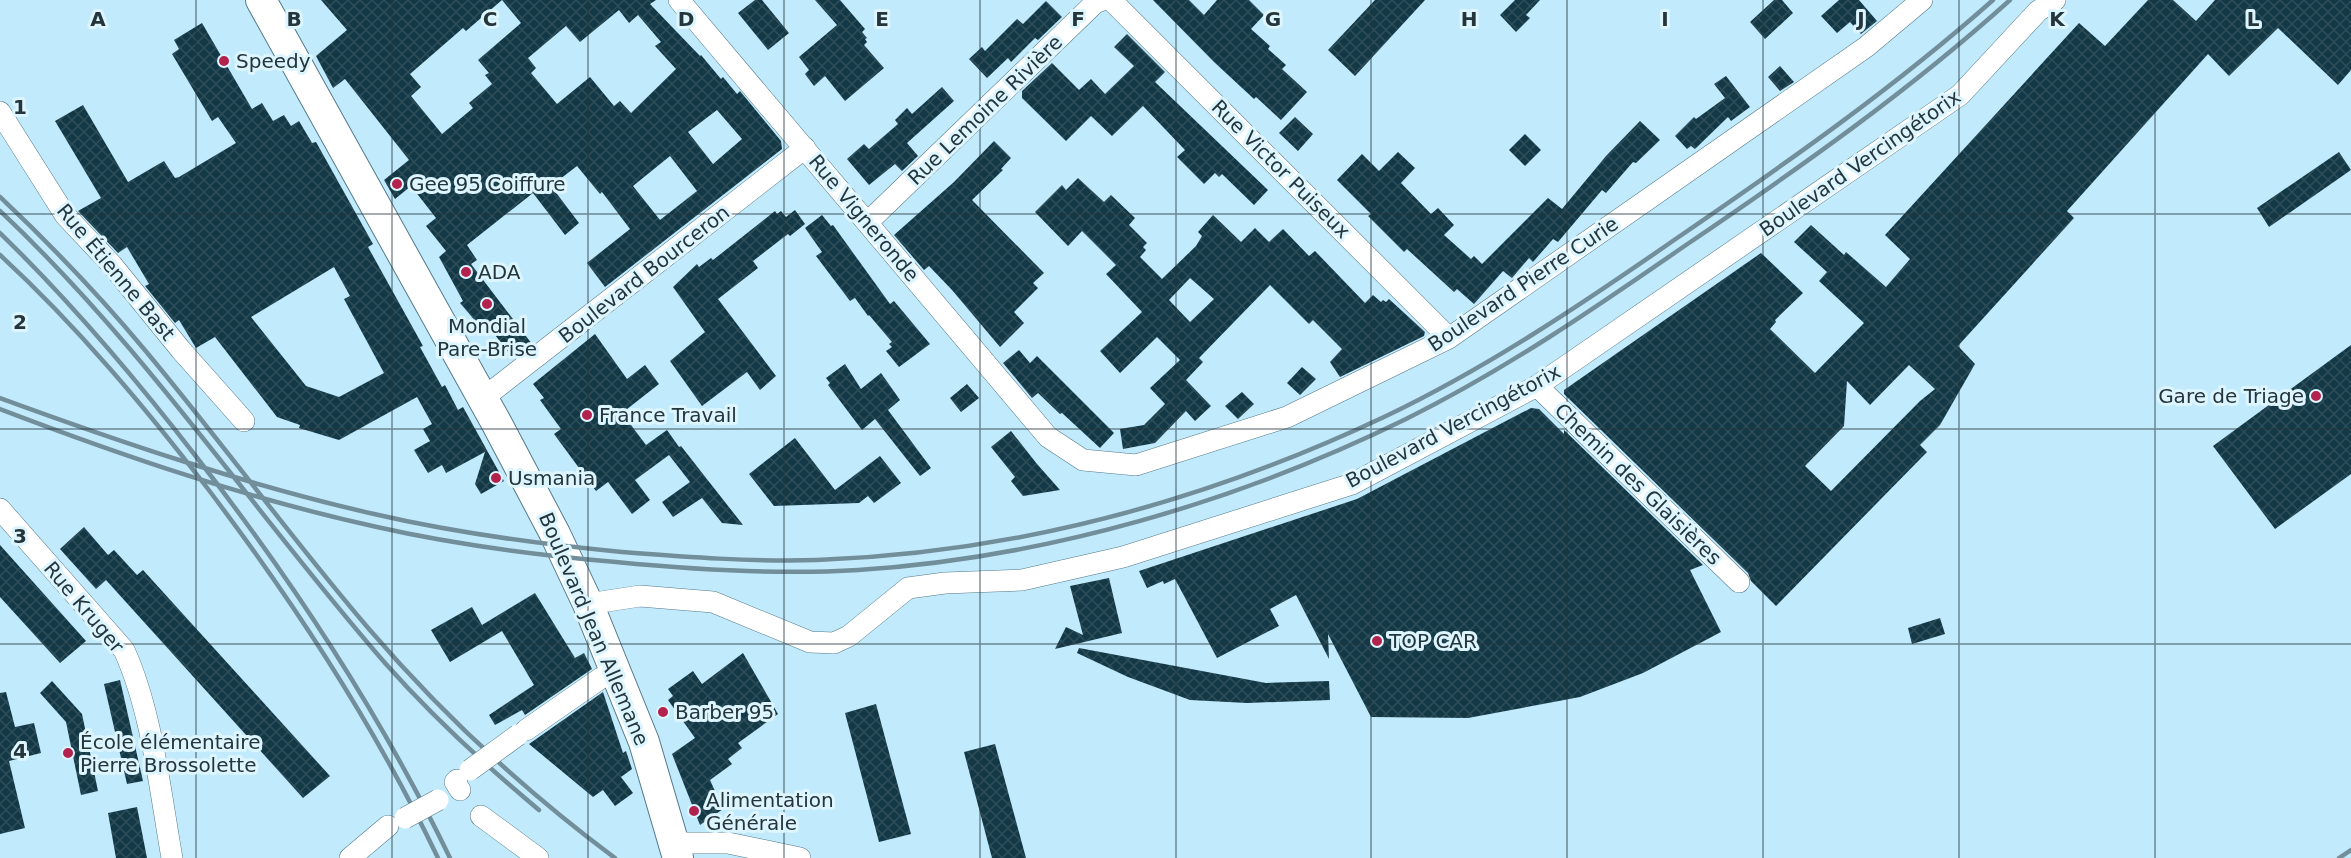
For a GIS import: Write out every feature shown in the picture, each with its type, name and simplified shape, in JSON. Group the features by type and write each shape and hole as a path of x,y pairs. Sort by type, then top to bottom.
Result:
{"main road":[{"name":"Boulevard Jean Allemane","path":"261,0 539,502 588,604 617,672 644,742 676,851"}],"street":[{"name":"Rue Vigneronde","path":"679,0 1048,437"},
{"name":"Rue Lemoine Rivière","path":"868,222 1095,3 1103,0"},
{"name":"Rue Victor Puiseux","path":"1111,0 1449,338"},
{"name":"Boulevard Pierre Curie","path":"1048,437 1083,460 1136,465 1287,417 1449,338 1866,47 1922,0"},
{"name":"Boulevard Vercingétorix","path":"588,604 640,596 712,602 810,642 834,643 849,636 908,588 945,583 1022,580 1123,557 1352,484 1537,386 1960,95 2038,11 2055,0"},
{"name":"Rue Étienne Bast","path":"0,112 65,215 112,265 181,350 244,421"},
{"name":"Boulevard Bourceron","path":"482,399 805,148"},
{"name":"Chemin des Glaisières","path":"1537,386 1739,582"},
{"name":"Rue Kruger","path":"0,509 124,650 143,700 172,858"},
{"path":"463,780 522,732 601,678 617,672"},
{"path":"350,858 396,822 438,800"},
{"path":"481,816 538,858"},
{"path":"676,851 728,843 800,858"}],"building":[{"path":"321,0 502,0 656,0 650,4 701,55 721,79 723,77 737,94 740,91 781,141 782,149 605,287 587,263 630,229 602,192 600,194 577,166 551,186 579,223 565,235 533,193 467,245 477,260 471,264 532,344 513,358 488,326 483,330 460,303 463,301 439,257 446,251 426,226 436,218 411,186 395,199 384,180 409,160 345,79 333,88 316,56 347,30","holes":["502,0 521,23 478,60 489,73 485,75 492,84 469,103 473,108 442,134 411,96 421,87 410,74 463,28 466,31","619,10 629,23 638,15 661,42 655,46 676,69 631,113 620,101 614,106 590,77 557,104 531,73 536,68 528,58 566,26 580,42","717,110 742,139 713,164 688,132","670,156 697,191 660,220 633,186"]},
{"path":"755,0 762,0 789,33 768,50 738,13"},
{"path":"815,0 840,0 865,29 862,32 867,42 864,45 884,68 845,101 825,76 814,86 805,74 809,70 799,57 837,25"},
{"path":"1153,0 1189,0 1204,15 1217,0 1249,0 1264,15 1251,29 1286,65 1282,69 1307,92 1281,120 1214,62"},
{"path":"1375,0 1425,0 1355,76 1328,50"},
{"path":"1515,0 1540,0 1526,15 1530,18 1516,32 1500,15"},
{"path":"1774,0 1782,0 1793,13 1765,39 1750,22"},
{"path":"1839,0 1859,0 1877,21 1861,34 1850,22 1837,33 1821,16"},
{"path":"2148,0 2173,0 2196,21 2215,0 2351,0 2351,70 2338,85 2278,28 2229,76 2208,54 2067,211 2074,218 1958,346 1975,364 1940,425 1920,445 1927,452 1776,606 1751,581 1748,573 1564,394 1564,390 1761,253 1803,293 1775,320 1776,322 1770,329 1815,373 1864,323 1819,281 1827,272 1794,242 1811,225 1844,255 1846,252 1886,287 1910,259 1885,235 2079,23 2105,46","holes":["1909,365 1935,389 1920,401 1831,491 1805,466 1844,426 1847,381 1870,405"]},
{"path":"1046,1 1062,17 1038,40 1035,38 1011,62 1008,58 987,78 969,59 982,47 985,51 1017,19 1023,24"},
{"path":"202,23 252,109 262,103 273,121 284,115 291,126 299,121 312,143 316,142 373,244 368,247 423,346 420,347 442,387 445,385 458,410 463,407 504,481 481,494 475,484 485,452 446,473 442,465 428,473 414,450 430,441 423,429 432,424 417,397 339,440 299,428 300,425 277,417 215,337 196,348 179,320 175,323 145,286 149,284 127,247 118,253 78,211 101,198 55,121 83,105 128,182 164,161 175,178 179,177 236,143 218,117 212,121 172,54 179,49 174,40","holes":["334,267 350,296 344,299 384,373 339,397 306,386 251,317"]},
{"path":"1127,34 1165,72 1155,82 1268,190 1254,205 1222,174 1219,177 1215,173 1204,184 1177,157 1185,150 1143,106 1112,136 1091,116 1066,141 1022,98 1022,91 1052,63 1079,90 1091,79 1105,94 1134,66 1114,47"},
{"path":"1780,66 1794,82 1780,91 1768,77"},
{"path":"1726,76 1750,107 1731,121 1728,117 1695,149 1691,146 1687,149 1675,136 1694,117 1696,119 1725,98 1714,84"},
{"path":"942,87 954,101 907,143 918,156 902,171 895,164 869,185 847,159 864,144 869,149 898,124 895,120 907,108 912,114"},
{"path":"1295,117 1313,134 1298,151 1279,133"},
{"path":"1640,121 1660,140 1636,163 1633,162 1606,193 1602,190 1558,242 1553,239 1533,262 1529,258 1512,278 1503,271 1474,304 1457,289 1454,292 1407,249 1404,252 1368,216 1371,214 1337,180 1362,154 1379,171 1398,152 1415,168 1401,183 1431,214 1438,208 1454,225 1444,235 1471,259 1474,256 1482,264 1548,198 1562,209 1606,156"},
{"path":"1525,134 1541,150 1525,166 1509,150"},
{"path":"994,141 1011,158 1001,169 1003,170 972,200 1044,273 1033,283 1038,288 1014,312 1024,323 1000,347 952,290 929,266 924,270 894,235 954,182"},
{"path":"2339,152 2351,170 2269,227 2257,208"},
{"path":"1078,178 1104,202 1111,195 1135,218 1129,225 1147,243 1143,247 1146,250 1140,257 1162,279 1196,246 1202,236 1198,232 1213,215 1241,242 1255,228 1269,242 1283,229 1309,256 1315,251 1365,303 1373,295 1381,302 1389,299 1425,332 1424,336 1340,377 1330,362 1342,349 1313,320 1309,324 1270,285 1199,358 1203,362 1186,380 1211,406 1195,421 1186,411 1155,443 1123,449 1120,429 1144,425 1165,404 1150,388 1180,360 1157,337 1120,373 1100,351 1142,312 1106,274 1116,265 1082,231 1068,246 1035,212 1062,185 1066,190","holes":["1190,278 1214,299 1190,322 1169,300"]},
{"path":"795,210 805,224 753,261 758,268 718,299 776,376 760,390 747,372 702,406 670,361 705,332 673,287 697,264 699,267 711,258 713,260 775,211 777,214 781,211 786,217"},
{"path":"822,215 831,226 833,225 890,304 894,301 930,344 899,367 886,351 892,347 889,344 892,342 855,298 850,301 816,256 822,252 805,228"},
{"path":"595,334 627,379 645,365 659,384 622,413 646,445 667,430 743,525 722,523 702,498 673,517 662,502 690,482 669,455 635,480 650,500 632,514 608,482 596,491 554,434 561,429 540,400 544,398 533,384"},
{"name":"Gare de Triage","path":"2351,345 2351,474 2275,529 2213,446"},
{"path":"1019,350 1030,363 1037,356 1114,433 1100,448 1038,393 1032,398 1003,363"},
{"path":"845,364 861,389 881,373 900,400 888,410 931,468 920,476 875,419 862,430 828,385 830,383 826,378"},
{"path":"1302,367 1316,379 1300,395 1287,383"},
{"path":"967,384 979,398 961,412 950,398"},
{"path":"1242,392 1254,404 1238,419 1225,406"},
{"path":"1531,408 1539,409 1564,434 1564,430 1703,565 1690,570 1721,632 1643,673 1580,697 1468,718 1371,717 1328,634 1329,659 1296,595 1270,609 1279,626 1217,658 1175,579 1147,588 1139,571 1357,499"},
{"path":"1011,431 1060,490 1023,496 1011,481 1015,477 991,447"},
{"path":"795,438 835,490 880,456 901,483 874,503 868,496 859,503 774,506 749,474"},
{"path":"84,527 108,555 114,550 137,575 143,570 330,776 303,798 106,580 96,589 60,549"},
{"path":"0,545 86,641 60,663 0,597"},
{"path":"1109,578 1122,633 1055,649 1066,627 1083,635 1070,586"},
{"path":"535,593 575,658 584,653 592,669 525,715 522,710 495,725 489,715 534,685 502,631 450,662 431,630 472,607 482,625"},
{"path":"1940,618 1945,634 1912,644 1908,628"},
{"path":"1079,648 1266,683 1329,681 1330,700 1247,703 1190,700 1128,677 1077,653"},
{"path":"743,653 778,714 738,743 742,748 728,759 732,764 710,780 723,809 700,825 672,754 695,738 668,700 673,696 668,689 693,671 702,684"},
{"path":"120,680 143,781 127,784 104,684"},
{"path":"52,681 82,714 98,791 81,795 66,722 40,693"},
{"path":"6,692 15,727 34,723 41,753 9,761 25,828 0,834 0,693"},
{"path":"603,692 623,753 626,751 632,769 621,777 633,793 615,806 603,790 593,797 529,744"},
{"path":"876,704 911,834 879,842 845,713"},
{"path":"995,744 1026,858 992,858 964,752"},
{"path":"137,807 147,858 116,858 108,813"}],"railway":[{"path":"0,398 139,447 279,490 405,521 528,541 671,556 744,560 817,560 964,547 1036,534 1108,517 1248,474 1384,417 1461,377 1572,309 1761,180 1918,63 1993,0"},
{"path":"0,409 140,460 281,503 407,533 526,553 707,569 767,572 828,571 929,563 999,553 1069,539 1139,521 1276,476 1406,419 1479,380 1584,315 1811,158 1933,66 2010,0"},
{"path":"0,197 38,233 127,329 340,595 397,660 455,721 517,779 615,858"},
{"path":"0,211 53,263 151,374 290,549 385,663 459,740 539,810"},
{"path":"0,233 53,287 128,371 269,554 366,702 450,858"},
{"path":"0,255 83,338 184,458 241,533 303,622 361,714 414,809 438,858"},
{"path":"2339,858 2351,850"}],"place":[{"name":"Speedy","path":"224,61"},
{"name":"Gee 95 Coiffure","path":"397,184"},
{"name":"ADA","path":"466,272"},
{"name":"Mondial Pare-Brise","path":"487,304"},
{"name":"Gare de Triage","path":"2316,396"},
{"name":"France Travail","path":"587,415"},
{"name":"Usmania","path":"496,478"},
{"name":"TOP CAR","path":"1377,641"},
{"name":"Barber 95","path":"663,712"},
{"name":"École élémentaire Pierre Brossolette","path":"68,753"},
{"name":"Alimentation Générale","path":"694,811"}]}
